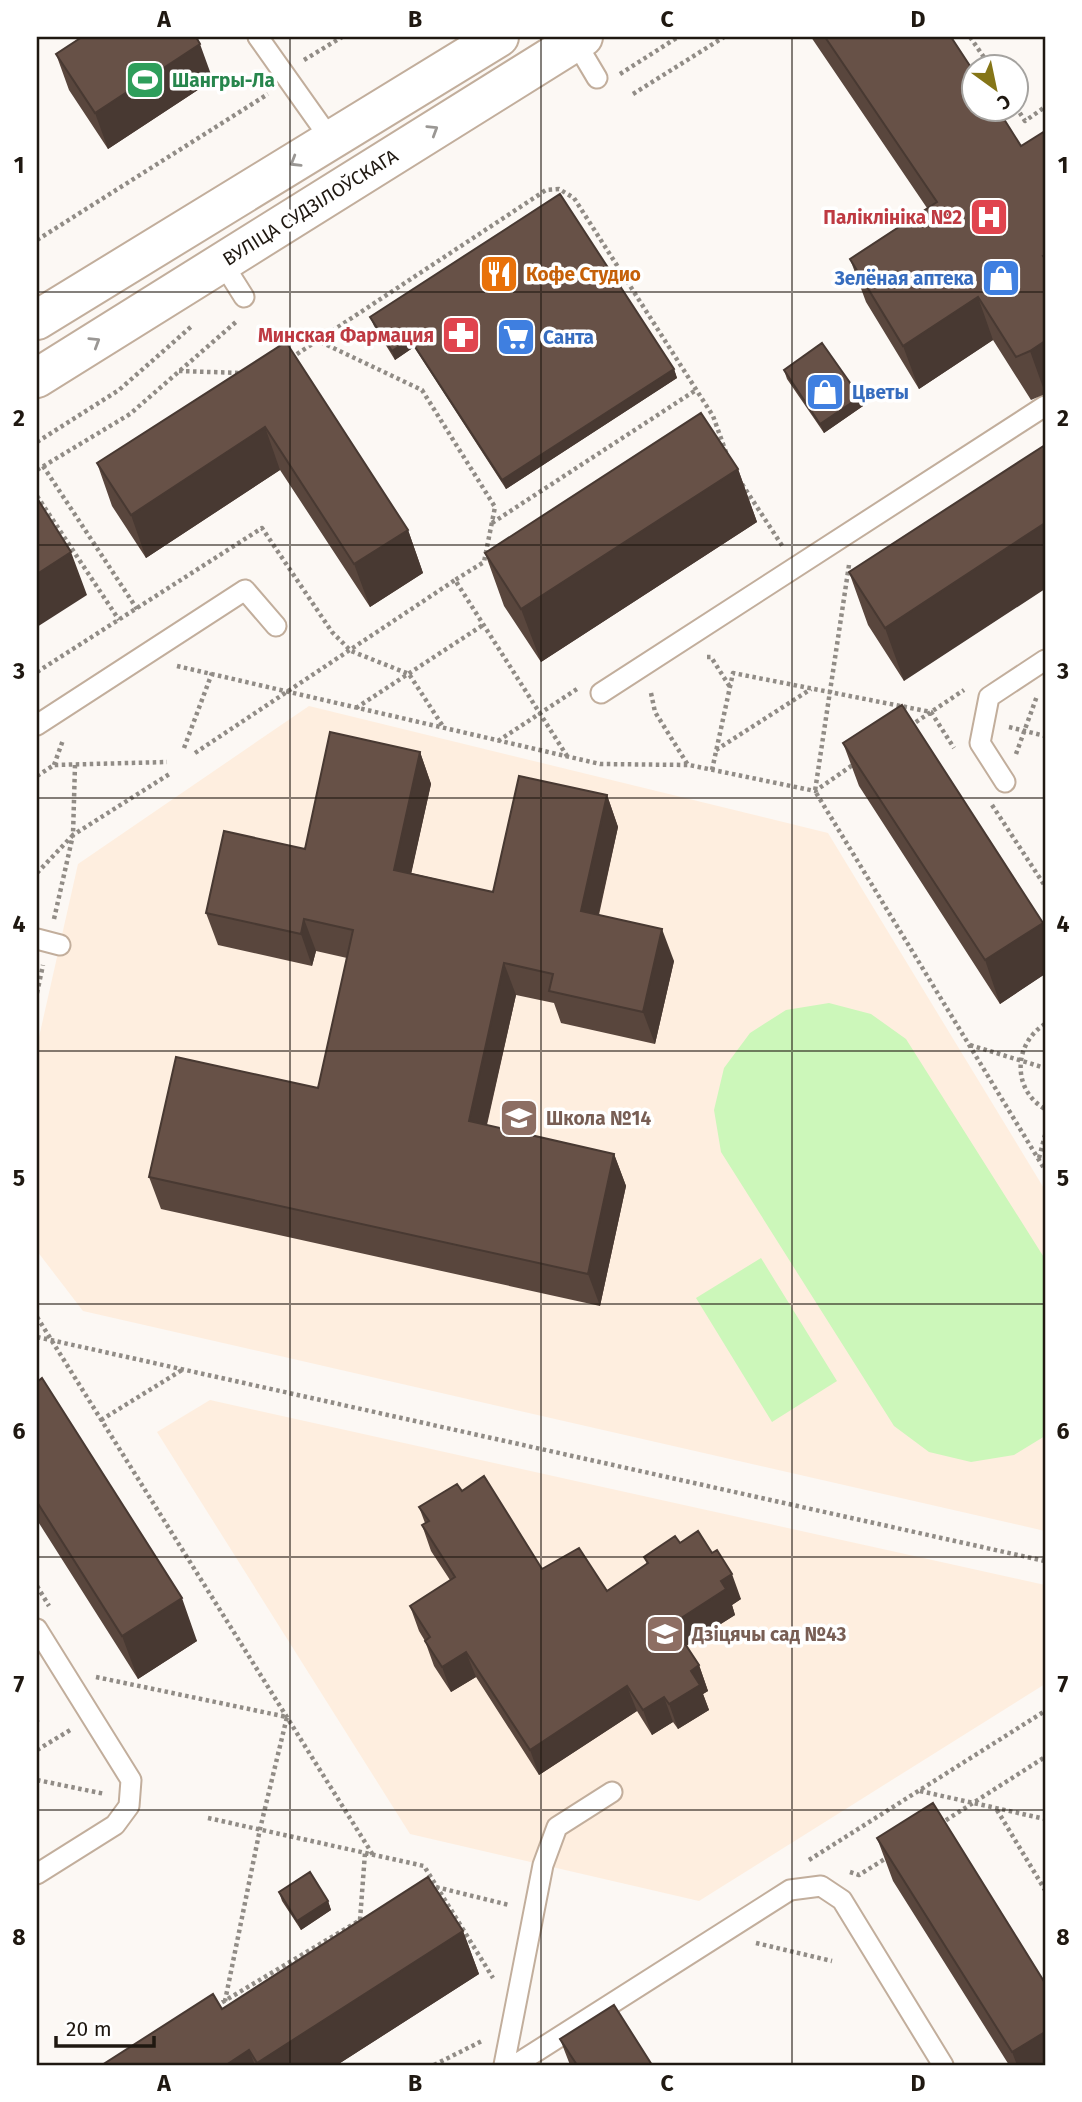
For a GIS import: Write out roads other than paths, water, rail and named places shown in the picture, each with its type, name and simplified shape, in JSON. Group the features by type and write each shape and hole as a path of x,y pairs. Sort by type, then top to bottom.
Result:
{"main road":[{"path":"37,320 499,37"},
{"name":"ВУЛІЦА СУДЗІЛОЎСКАГА","path":"37,378 579,39"}],"lane":[{"path":"265,39 283,73 331,140"},
{"path":"579,39 597,78"},
{"path":"222,262 244,297"},
{"path":"601,693 1045,406"},
{"path":"37,725 245,590 276,626"},
{"path":"1009,773 980,743 989,697 1045,660"},
{"path":"37,939 60,945"},
{"path":"37,1629 131,1780 129,1806 115,1825 37,1874"},
{"path":"504,2065 543,1865 557,1827 612,1792"},
{"path":"515,2065 790,1890 821,1886 842,1900 943,2065"}],"place":[{"name":"Шангры-Ла","path":"145,80"},
{"name":"Паліклініка №2","path":"989,217"},
{"name":"Кофе Студио","path":"499,274"},
{"name":"Зелёная аптека","path":"1001,278"},
{"name":"Минская Фармация","path":"461,335"},
{"name":"Санта","path":"516,337"},
{"name":"Цветы","path":"825,392"},
{"name":"Школа №14","path":"519,1118"},
{"name":"Дзіцячы сад №43","path":"665,1634"}]}
